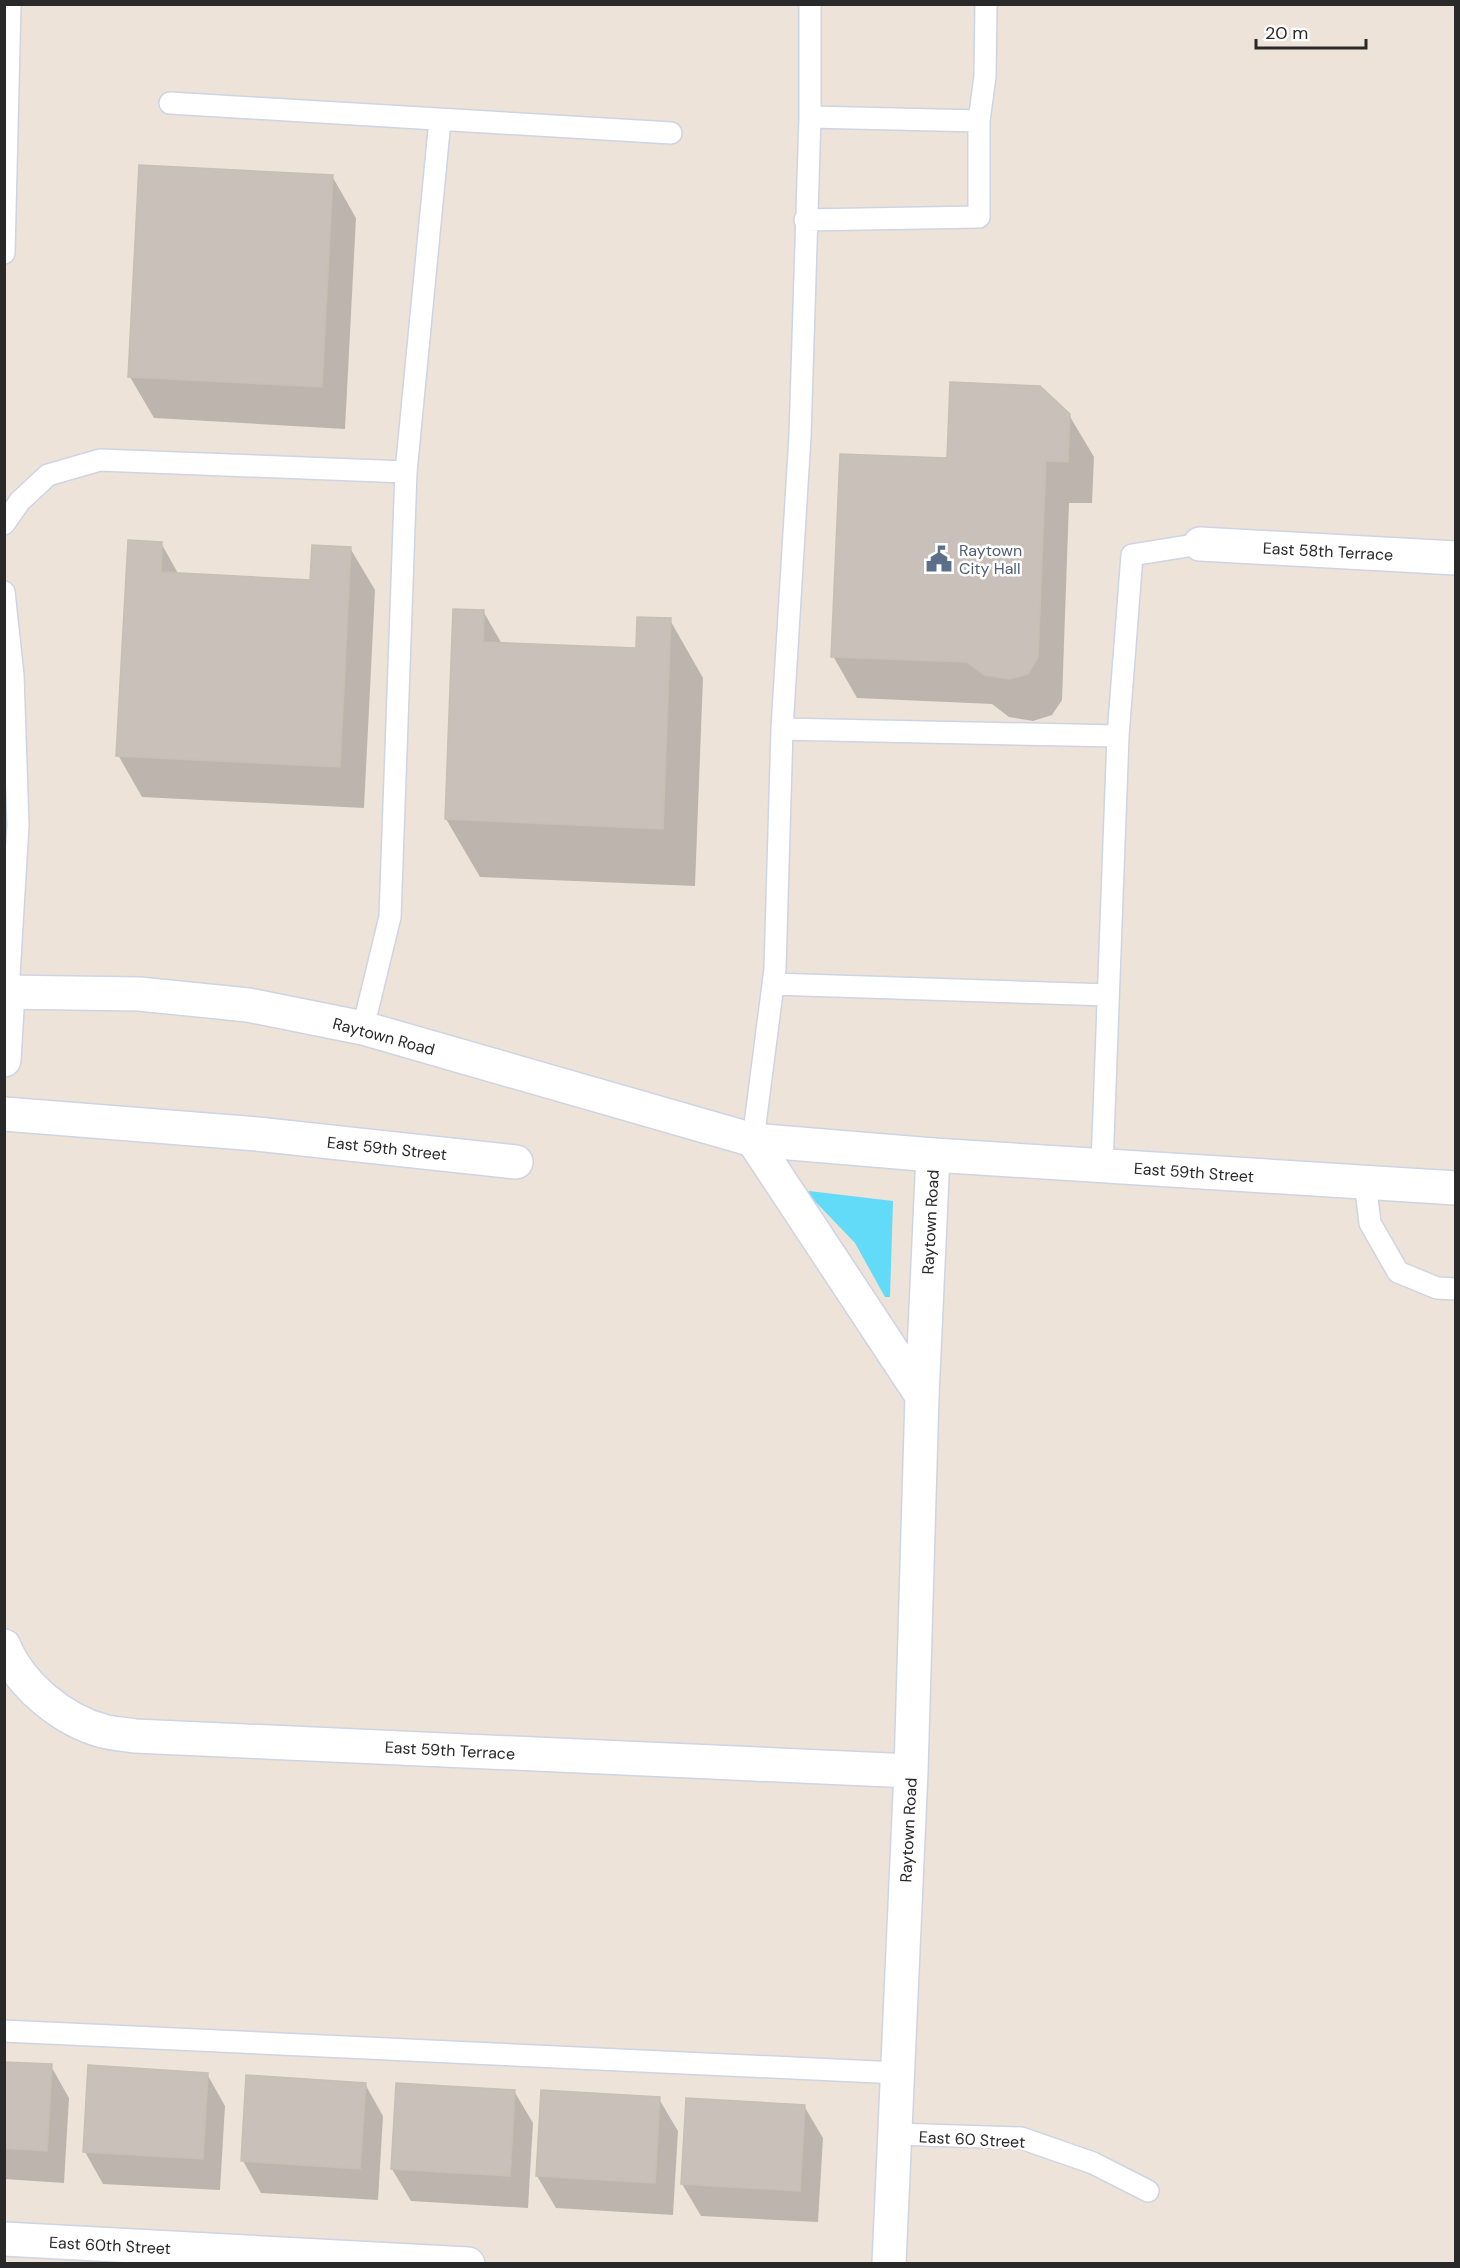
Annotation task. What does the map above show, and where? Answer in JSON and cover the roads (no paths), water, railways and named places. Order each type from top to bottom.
[{"type":"street","name":"East 58th Terrace","points":[[1200,544],[1455,558]]},
{"type":"street","name":"Raytown Road","points":[[6,992],[139,993],[248,1005],[363,1028],[753,1140],[933,1155],[922,1396],[911,1772],[889,2264]]},
{"type":"street","points":[[4,1060],[6,992]]},
{"type":"street","name":"East 59th Street","points":[[4,1114],[258,1124],[516,1162]]},
{"type":"street","points":[[753,1140],[922,1396]]},
{"type":"street","name":"East 59th Street","points":[[933,1155],[1455,1188]]},
{"type":"street","name":"East 59th Terrace","points":[[8,1656],[57,1710],[102,1731],[135,1736],[911,1772]]},
{"type":"street","name":"East 60th Street","points":[[4,2239],[468,2264]]},
{"type":"lane","points":[[4,253],[10,4]]},
{"type":"lane","points":[[753,1140],[773,984],[782,729],[800,436],[810,117],[810,4]]},
{"type":"lane","points":[[805,220],[979,217],[979,121],[985,76],[986,4]]},
{"type":"lane","points":[[170,103],[671,133]]},
{"type":"lane","points":[[810,117],[979,121]]},
{"type":"lane","points":[[363,1028],[390,917],[406,472],[440,120]]},
{"type":"lane","points":[[4,524],[20,501],[48,475],[100,460],[406,472]]},
{"type":"lane","points":[[1102,1166],[1118,736],[1132,555],[1200,544]]},
{"type":"lane","points":[[4,592],[13,675],[18,825],[6,992]]},
{"type":"lane","points":[[782,729],[1118,736]]},
{"type":"lane","points":[[773,984],[1108,995]]},
{"type":"lane","points":[[1365,1182],[1370,1223],[1398,1272],[1437,1288],[1455,1289]]},
{"type":"lane","points":[[4,2031],[898,2073]]},
{"type":"lane","name":"East 60 Street","points":[[895,2134],[1021,2138],[1093,2163],[1148,2191]]},
{"type":"water","points":[[809,1191],[893,1201],[890,1297],[885,1297],[855,1243],[807,1193]]},
{"type":"place","name":"Raytown City Hall","points":[[939,559]]}]
